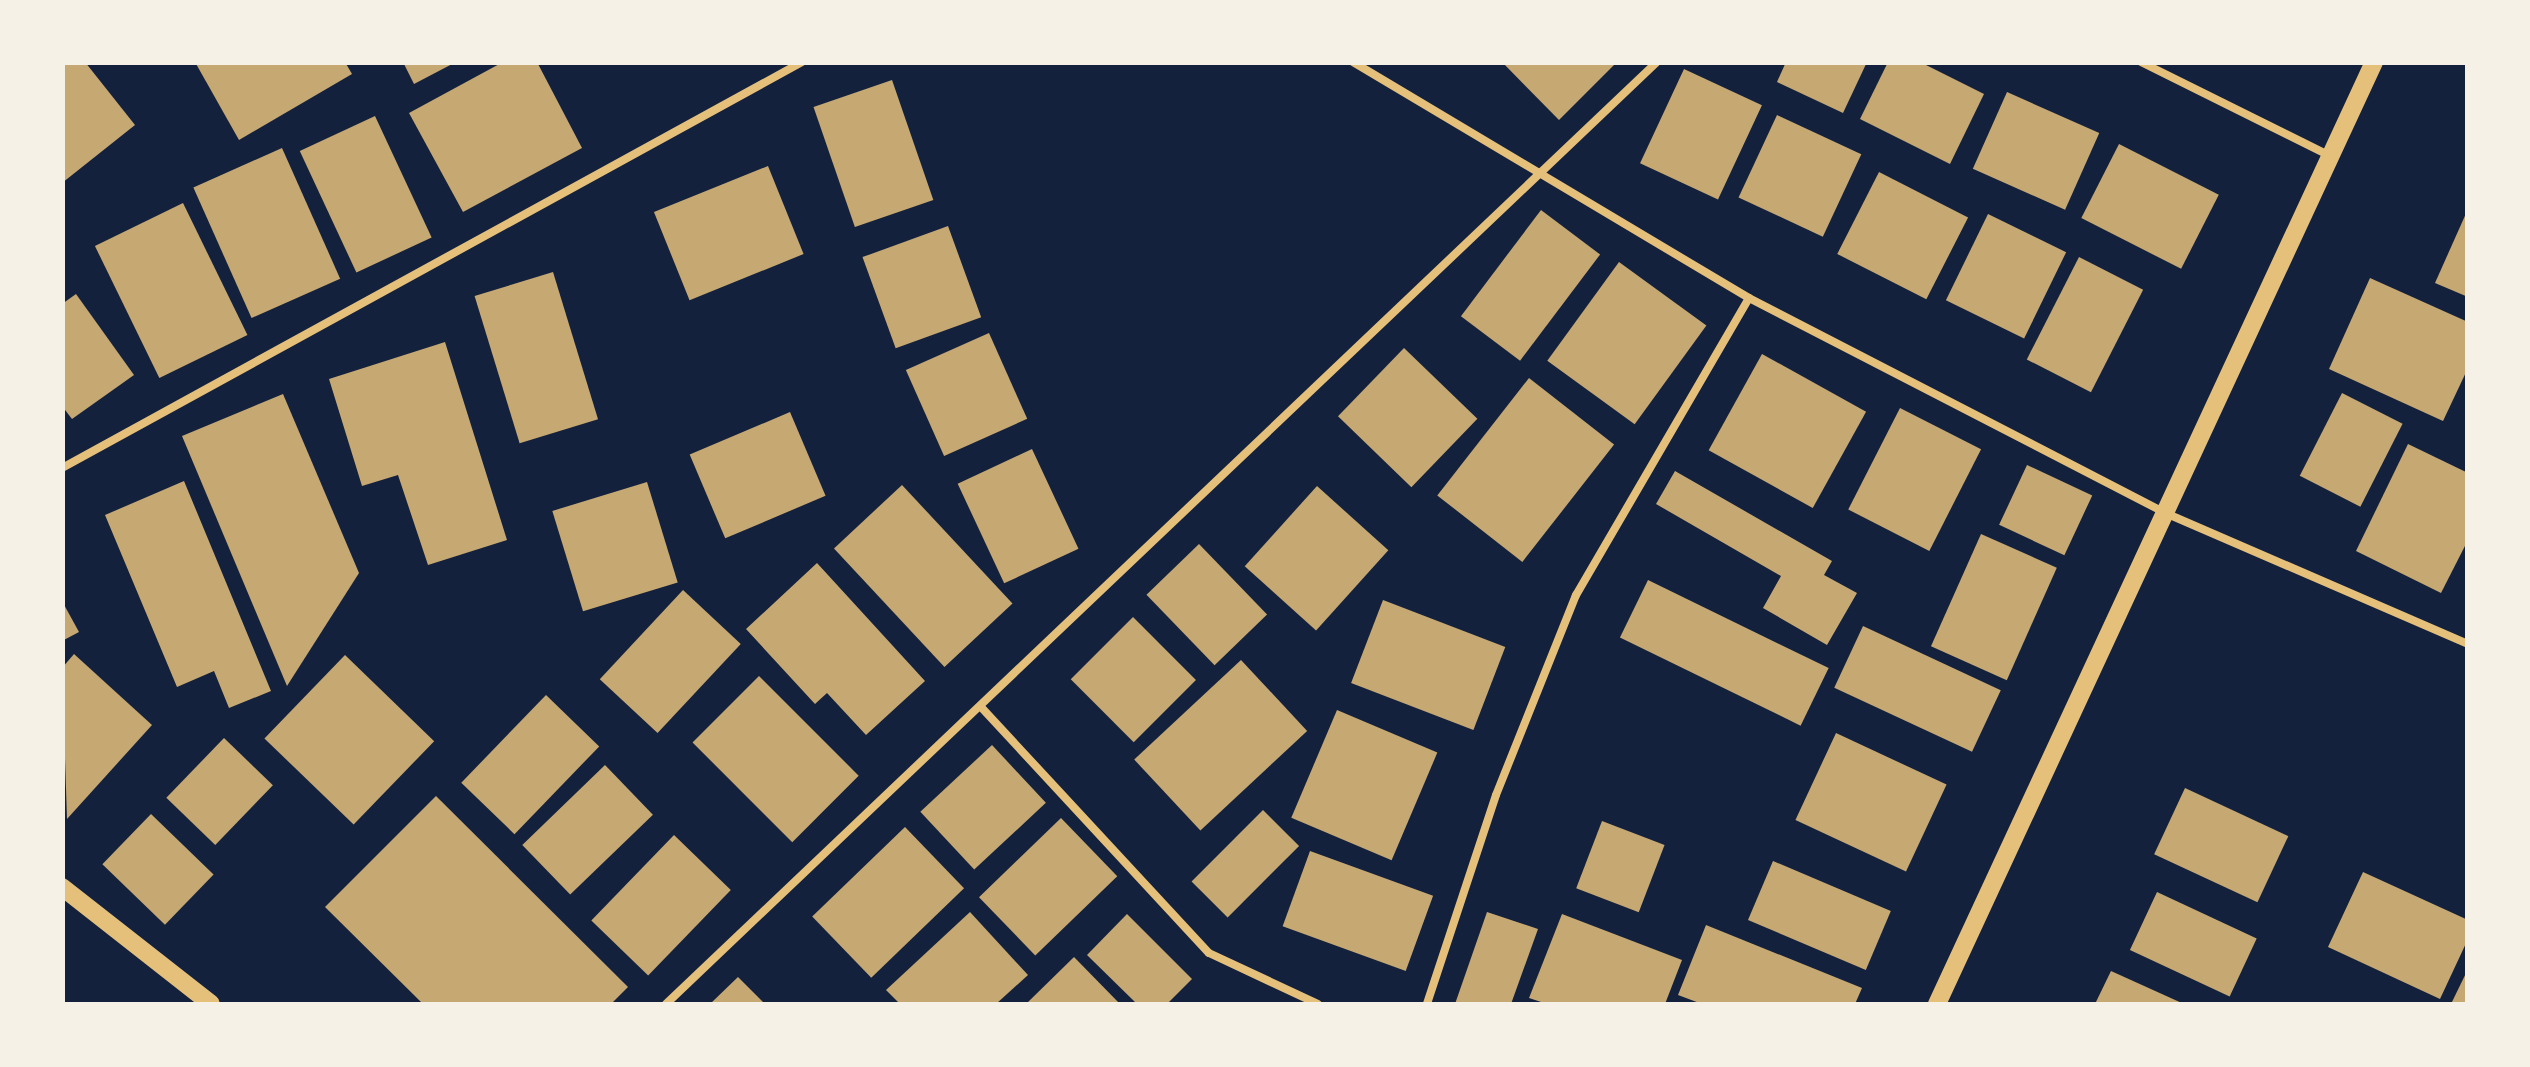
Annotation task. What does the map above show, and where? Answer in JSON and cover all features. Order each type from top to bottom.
[{"type":"street","points":[[1936,1004],[2374,62]]},
{"type":"street","points":[[62,887],[211,1004]]},
{"type":"lane","points":[[62,468],[802,62]]},
{"type":"lane","points":[[1353,62],[1538,178],[1749,298],[2163,512],[2468,644]]},
{"type":"lane","points":[[666,1004],[1657,62]]},
{"type":"lane","points":[[2141,62],[2331,157]]},
{"type":"lane","points":[[1427,1004],[1496,794],[1576,595],[1749,298]]},
{"type":"lane","points":[[981,707],[1209,953],[1318,1004]]},
{"type":"building","points":[[62,62],[85,62],[135,125],[62,183]]},
{"type":"building","points":[[195,62],[345,62],[352,74],[239,140]]},
{"type":"building","points":[[403,62],[456,62],[414,84]]},
{"type":"building","points":[[503,62],[537,62],[582,148],[463,212],[409,113]]},
{"type":"building","points":[[1502,62],[1617,62],[1559,120]]},
{"type":"building","points":[[1786,62],[1867,62],[1843,113],[1777,82]]},
{"type":"building","points":[[1888,62],[1920,62],[1984,94],[1950,164],[1860,119]]},
{"type":"building","points":[[1684,69],[1762,105],[1718,200],[1640,163]]},
{"type":"building","points":[[892,80],[933,200],[855,227],[814,107]]},
{"type":"building","points":[[2007,92],[2099,133],[2065,210],[1973,169]]},
{"type":"building","points":[[1777,115],[1861,154],[1823,237],[1739,197]]},
{"type":"building","points":[[375,116],[432,237],[356,273],[300,151]]},
{"type":"building","points":[[2119,144],[2219,195],[2181,269],[2081,218]]},
{"type":"building","points":[[282,148],[340,279],[252,318],[193,187]]},
{"type":"building","points":[[768,166],[804,254],[690,300],[654,212]]},
{"type":"building","points":[[1879,172],[1968,217],[1926,299],[1837,254]]},
{"type":"building","points":[[183,203],[247,335],[159,378],[95,246]]},
{"type":"building","points":[[2468,209],[2468,297],[2435,283]]},
{"type":"building","points":[[1541,210],[1600,255],[1520,361],[1461,316]]},
{"type":"building","points":[[1988,214],[2066,252],[2024,338],[1946,300]]},
{"type":"building","points":[[948,226],[981,317],[896,348],[862,257]]},
{"type":"building","points":[[2079,257],[2143,290],[2091,392],[2027,359]]},
{"type":"building","points":[[1619,262],[1706,325],[1635,424],[1547,361]]},
{"type":"building","points":[[553,272],[598,419],[520,443],[475,296]]},
{"type":"building","points":[[2370,278],[2468,322],[2468,368],[2443,421],[2329,369]]},
{"type":"building","points":[[76,294],[134,375],[72,419],[62,406],[62,304]]},
{"type":"building","points":[[989,333],[1027,419],[944,456],[906,370]]},
{"type":"building","points":[[445,342],[507,540],[428,565],[398,475],[362,486],[329,379]]},
{"type":"building","points":[[1404,348],[1477,419],[1411,487],[1338,416]]},
{"type":"building","points":[[1762,354],[1866,412],[1813,508],[1709,450]]},
{"type":"building","points":[[1529,378],[1614,444],[1522,562],[1437,495]]},
{"type":"building","points":[[2342,393],[2403,424],[2360,507],[2300,476]]},
{"type":"building","points":[[283,394],[359,573],[287,686],[182,436]]},
{"type":"building","points":[[1900,408],[1981,449],[1929,551],[1848,510]]},
{"type":"building","points":[[790,412],[826,496],[725,538],[690,455]]},
{"type":"building","points":[[2408,444],[2468,473],[2468,540],[2441,593],[2356,551]]},
{"type":"building","points":[[1032,449],[1078,549],[1004,583],[958,484]]},
{"type":"building","points":[[2027,465],[2092,495],[2064,555],[1999,525]]},
{"type":"building","points":[[1675,471],[1832,561],[1824,575],[1857,593],[1827,645],[1763,608],[1781,576],[1656,504]]},
{"type":"building","points":[[184,481],[271,691],[229,708],[214,671],[177,687],[105,515]]},
{"type":"building","points":[[647,482],[678,582],[583,611],[552,511]]},
{"type":"building","points":[[902,485],[1012,603],[944,667],[834,548]]},
{"type":"building","points":[[1317,486],[1388,550],[1316,630],[1245,566]]},
{"type":"building","points":[[1981,534],[2057,568],[2007,680],[1931,646]]},
{"type":"building","points":[[1199,544],[1267,614],[1215,665],[1146,595]]},
{"type":"building","points":[[817,563],[925,681],[866,735],[827,693],[815,704],[746,629]]},
{"type":"building","points":[[1648,580],[1829,668],[1801,726],[1620,638]]},
{"type":"building","points":[[683,590],[741,644],[658,733],[600,679]]},
{"type":"building","points":[[1383,600],[1505,647],[1473,730],[1351,683]]},
{"type":"building","points":[[62,601],[79,632],[62,641]]},
{"type":"building","points":[[1133,617],[1196,680],[1134,742],[1071,679]]},
{"type":"building","points":[[1863,626],[2001,690],[1972,752],[1834,688]]},
{"type":"building","points":[[74,654],[152,725],[67,819],[62,668]]},
{"type":"building","points":[[345,655],[434,741],[354,825],[264,738]]},
{"type":"building","points":[[1241,660],[1307,731],[1200,831],[1134,760]]},
{"type":"building","points":[[759,676],[859,776],[792,842],[693,742]]},
{"type":"building","points":[[546,695],[599,746],[514,834],[461,783]]},
{"type":"building","points":[[1337,710],[1437,753],[1392,860],[1291,818]]},
{"type":"building","points":[[1836,733],[1947,785],[1906,872],[1795,820]]},
{"type":"building","points":[[224,738],[273,785],[215,845],[166,798]]},
{"type":"building","points":[[992,745],[1046,803],[974,870],[920,812]]},
{"type":"building","points":[[605,765],[653,815],[570,895],[522,845]]},
{"type":"building","points":[[2185,788],[2288,836],[2257,902],[2154,854]]},
{"type":"building","points":[[436,796],[628,987],[611,1004],[423,1004],[325,907]]},
{"type":"building","points":[[1263,810],[1299,846],[1228,917],[1192,881]]},
{"type":"building","points":[[151,814],[214,874],[165,925],[102,864]]},
{"type":"building","points":[[1061,818],[1117,876],[1035,955],[979,897]]},
{"type":"building","points":[[1602,821],[1665,845],[1639,912],[1576,888]]},
{"type":"building","points":[[905,827],[964,888],[871,978],[812,917]]},
{"type":"building","points":[[674,835],[731,890],[648,975],[591,921]]},
{"type":"building","points":[[1310,851],[1433,896],[1406,971],[1283,926]]},
{"type":"building","points":[[1773,861],[1891,911],[1866,970],[1748,920]]},
{"type":"building","points":[[2363,872],[2468,920],[2468,939],[2440,999],[2328,947]]},
{"type":"building","points":[[2157,892],[2257,938],[2230,996],[2130,950]]},
{"type":"building","points":[[970,912],[1028,975],[996,1004],[900,1004],[886,990]]},
{"type":"building","points":[[1487,912],[1538,929],[1511,1004],[1455,1004]]},
{"type":"building","points":[[1127,914],[1192,979],[1167,1004],[1137,1004],[1087,955]]},
{"type":"building","points":[[1562,914],[1682,960],[1665,1004],[1547,1004],[1529,998]]},
{"type":"building","points":[[1706,925],[1862,988],[1855,1004],[1702,1004],[1678,995]]},
{"type":"building","points":[[1074,957],[1120,1004],[1026,1004]]},
{"type":"building","points":[[2468,969],[2468,1004],[2451,1004]]},
{"type":"building","points":[[2111,971],[2184,1004],[2095,1004]]},
{"type":"building","points":[[738,977],[765,1004],[710,1004]]}]
